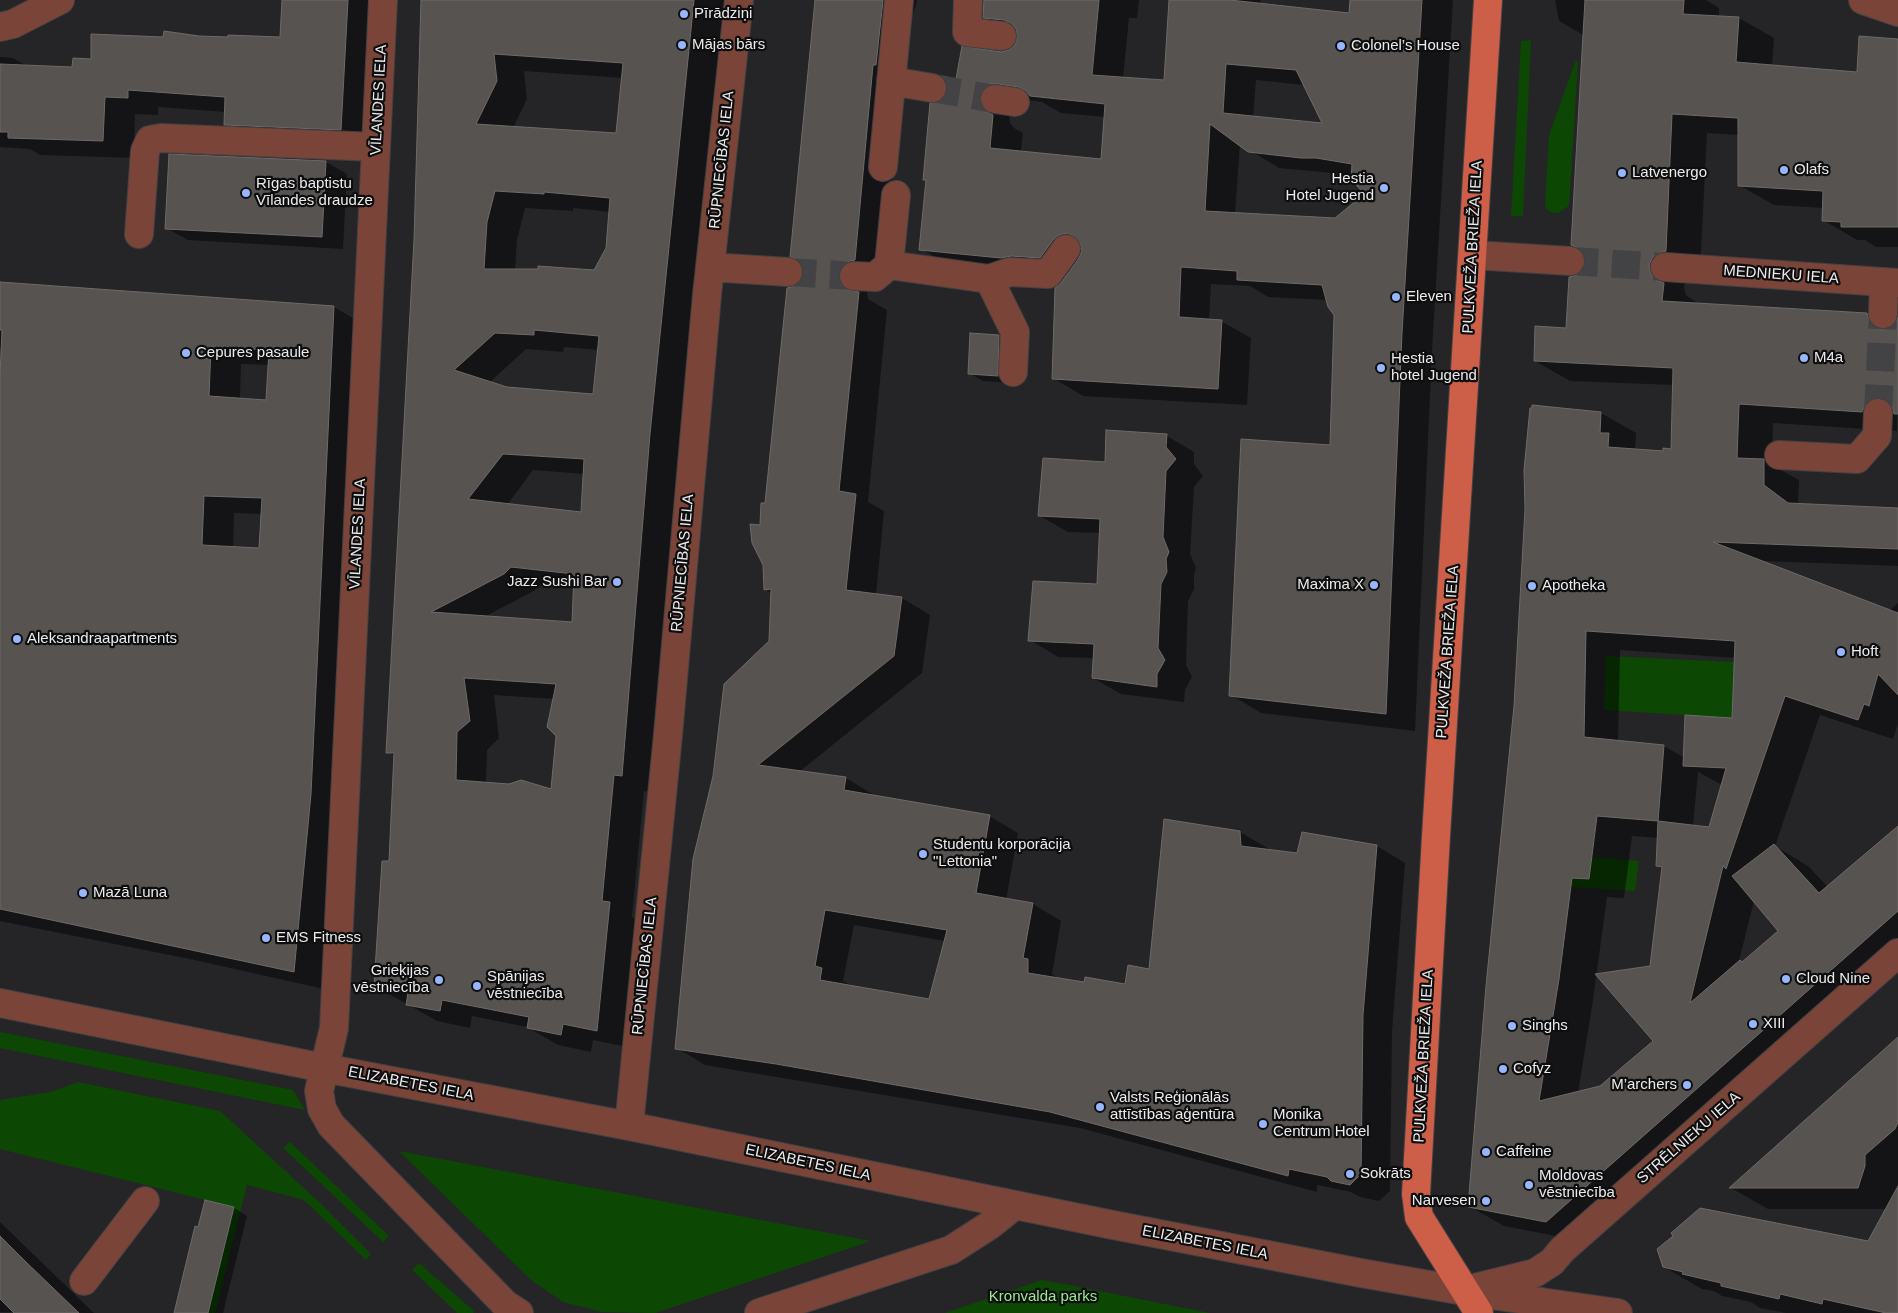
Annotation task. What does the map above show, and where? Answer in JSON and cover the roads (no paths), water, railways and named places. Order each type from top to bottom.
[{"type":"main road","name":"PULKVEŽA BRIEŽA IELA","points":[[1479,1313],[1419,1217],[1416,1194],[1488,0]]},
{"type":"street","points":[[0,27],[13,24],[60,0]]},
{"type":"street","name":"VĪLANDES IELA","points":[[383,0],[334,1028],[319,1091],[322,1109],[331,1125],[505,1304],[519,1313]]},
{"type":"street","name":"RŪPNIECĪBAS IELA","points":[[629,1126],[668,735],[710,268],[739,0]]},
{"type":"street","points":[[883,167],[899,0]]},
{"type":"street","points":[[968,0],[968,32],[1002,36]]},
{"type":"street","points":[[1863,0],[1898,12]]},
{"type":"street","points":[[891,81],[932,88]]},
{"type":"street","points":[[139,234],[145,151],[150,140],[160,138],[376,147]]},
{"type":"street","points":[[854,276],[875,277],[889,265],[896,195]]},
{"type":"street","points":[[889,265],[989,279],[1010,272],[1048,274],[1066,249]]},
{"type":"street","points":[[1473,254],[1570,261]]},
{"type":"street","points":[[710,268],[788,272]]},
{"type":"street","name":"MEDNIEKU IELA","points":[[1665,268],[1891,282]]},
{"type":"street","points":[[989,279],[1014,332],[1013,372]]},
{"type":"street","points":[[1883,314],[1891,282]]},
{"type":"street","points":[[1779,455],[1857,459],[1877,436],[1878,413]]},
{"type":"street","name":"STRĒLNIEKU IELA","points":[[1464,1291],[1535,1273],[1552,1262],[1562,1250],[1898,953]]},
{"type":"street","name":"ELIZABETES IELA","points":[[0,1002],[1360,1273],[1464,1291],[1618,1313]]},
{"type":"street","points":[[84,1281],[145,1201]]},
{"type":"street","points":[[759,1313],[951,1250],[990,1225],[1016,1205]]},
{"type":"tunnel","points":[[932,88],[995,99]]},
{"type":"tunnel","points":[[1570,261],[1665,267]]},
{"type":"tunnel","points":[[788,272],[854,276]]},
{"type":"tunnel","points":[[1878,413],[1883,314]]},
{"type":"place","name":"Pīrādziņi","points":[[684,14]]},
{"type":"place","name":"Mājas bārs","points":[[682,45]]},
{"type":"place","name":"Colonel’s House","points":[[1341,46]]},
{"type":"place","name":"Olafs","points":[[1784,170]]},
{"type":"place","name":"Latvenergo","points":[[1622,173]]},
{"type":"place","name":"Hestia Hotel Jugend","points":[[1384,188]]},
{"type":"place","name":"Rīgas baptistu Vīlandes draudze","points":[[246,193]]},
{"type":"place","name":"Eleven","points":[[1396,297]]},
{"type":"place","name":"Cepures pasaule","points":[[186,353]]},
{"type":"place","name":"M4a","points":[[1804,358]]},
{"type":"place","name":"Hestia hotel Jugend","points":[[1381,368]]},
{"type":"place","name":"Jazz Sushi Bar","points":[[617,582]]},
{"type":"place","name":"Maxima X","points":[[1374,585]]},
{"type":"place","name":"Apotheka","points":[[1532,586]]},
{"type":"place","name":"Aleksandraapartments","points":[[17,639]]},
{"type":"place","name":"Hoft","points":[[1841,652]]},
{"type":"place","name":"Studentu korporācija \"Lettonia\"","points":[[923,854]]},
{"type":"place","name":"Mazā Luna","points":[[83,893]]},
{"type":"place","name":"EMS Fitness","points":[[266,938]]},
{"type":"place","name":"Cloud Nine","points":[[1786,979]]},
{"type":"place","name":"Grieķijas vēstniecība","points":[[439,980]]},
{"type":"place","name":"Spānijas vēstniecība","points":[[477,986]]},
{"type":"place","name":"XIII","points":[[1753,1024]]},
{"type":"place","name":"Singhs","points":[[1512,1026]]},
{"type":"place","name":"Cofyz","points":[[1503,1069]]},
{"type":"place","name":"M’archers","points":[[1687,1085]]},
{"type":"place","name":"Valsts Reģionālās attīstības aģentūra","points":[[1100,1107]]},
{"type":"place","name":"Monika Centrum Hotel","points":[[1263,1124]]},
{"type":"place","name":"Caffeine","points":[[1486,1152]]},
{"type":"place","name":"Sokrāts","points":[[1350,1174]]},
{"type":"place","name":"Moldovas vēstniecība","points":[[1529,1185]]},
{"type":"place","name":"Narvesen","points":[[1486,1201]]},
{"type":"park label","name":"Kronvalda parks","points":[[1043,1297]]}]
